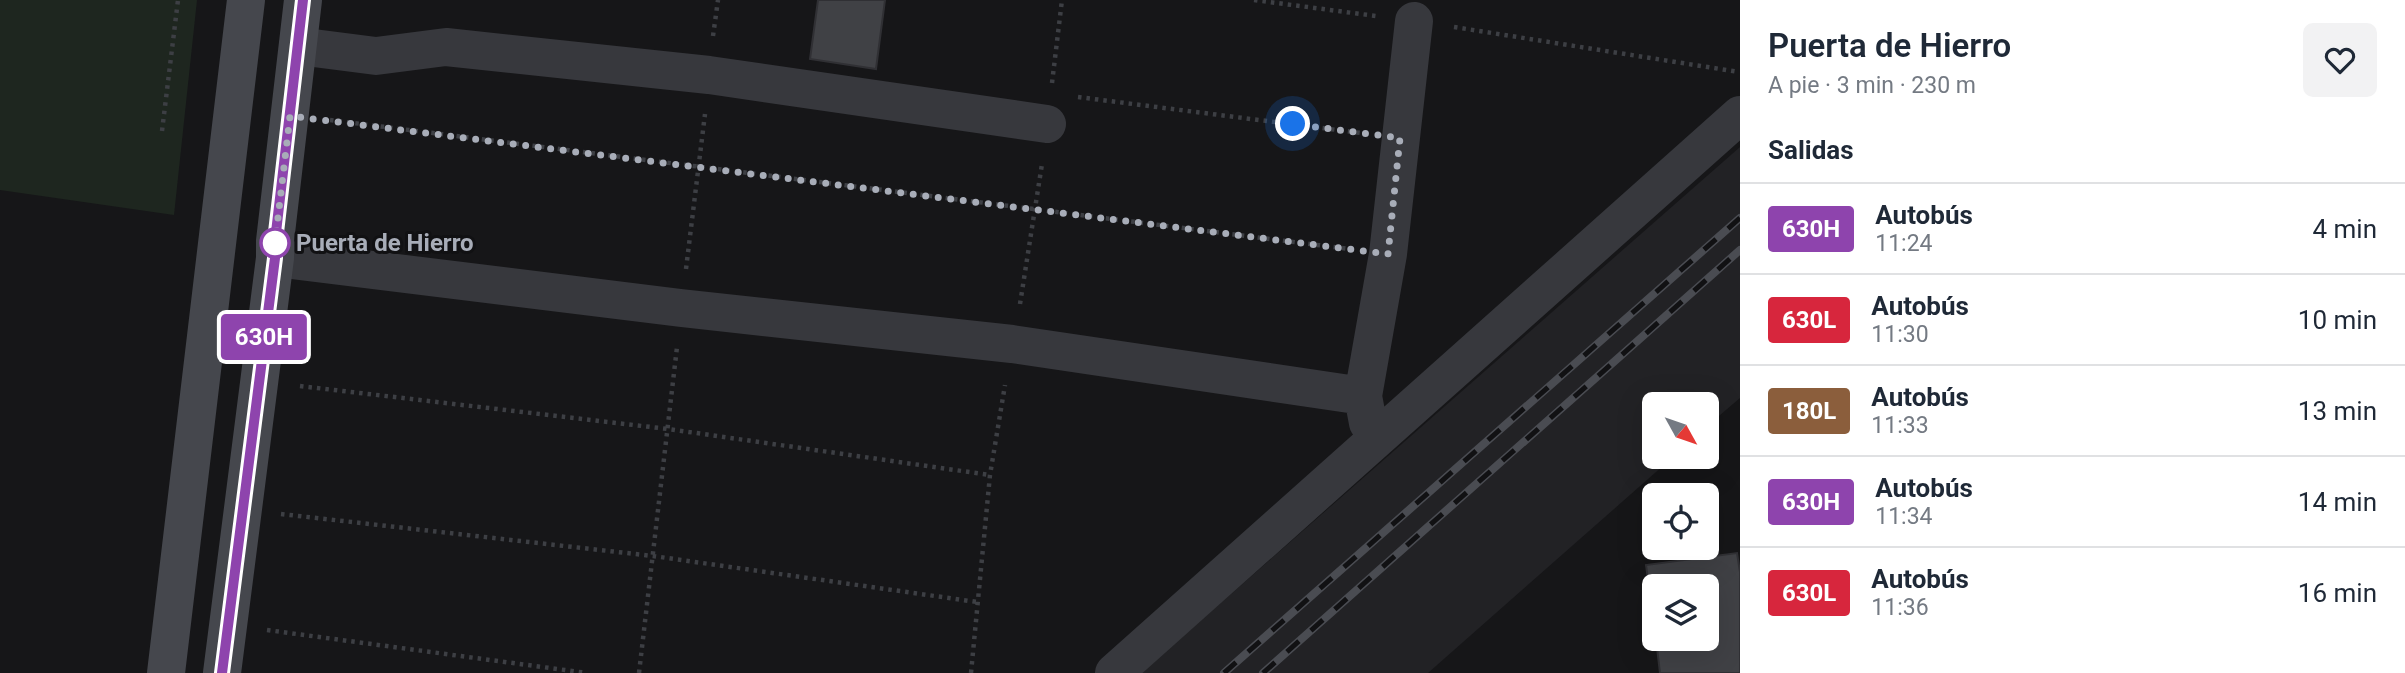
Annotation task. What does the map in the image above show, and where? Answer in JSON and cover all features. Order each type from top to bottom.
[{"type":"main road","points":[[166,673],[246,0]]},
{"type":"main road","points":[[222,673],[275,258],[303,0]]},
{"type":"street","points":[[1375,441],[1366,418],[1363,396],[1388,254],[1414,21]]},
{"type":"street","points":[[298,46],[376,56],[446,47],[709,75],[1047,124]]},
{"type":"street","points":[[1114,673],[1740,115]]},
{"type":"street","points":[[275,258],[681,308],[1012,344],[1363,396]]},
{"type":"path","points":[[162,131],[178,0]]},
{"type":"path","points":[[1254,0],[1414,21],[1740,72]]},
{"type":"path","points":[[1078,97],[1400,138]]},
{"type":"path","points":[[290,116],[713,167],[1388,254]]},
{"type":"path","points":[[258,382],[668,429],[990,475]]},
{"type":"path","points":[[242,510],[653,556],[977,602]]},
{"type":"path","points":[[228,625],[587,673]]},
{"type":"shaded area","points":[[0,0],[197,0],[174,215],[0,190]]},
{"type":"shaded area","points":[[1740,147],[1740,398],[1719,416],[1719,392],[1642,392],[1642,469],[1659,469],[1428,673],[1141,673]]},
{"type":"building","points":[[818,0],[885,0],[876,69],[810,59]]},
{"type":"building","points":[[1737,553],[1740,572],[1740,673],[1660,673],[1657,651],[1719,651],[1719,574],[1647,574],[1646,565],[1684,560],[1719,560],[1719,555]]},
{"type":"railway","points":[[1224,673],[1740,218]]},
{"type":"railway","points":[[1263,673],[1740,250]]},
{"type":"bus line","name":"630H","points":[[222,673],[275,258],[303,0]]},
{"type":"place","name":"Puerta de Hierro","points":[[275,243]]},
{"type":"route","points":[[275,243],[290,116],[700,165],[1388,254],[1400,138],[1293,124]]}]
